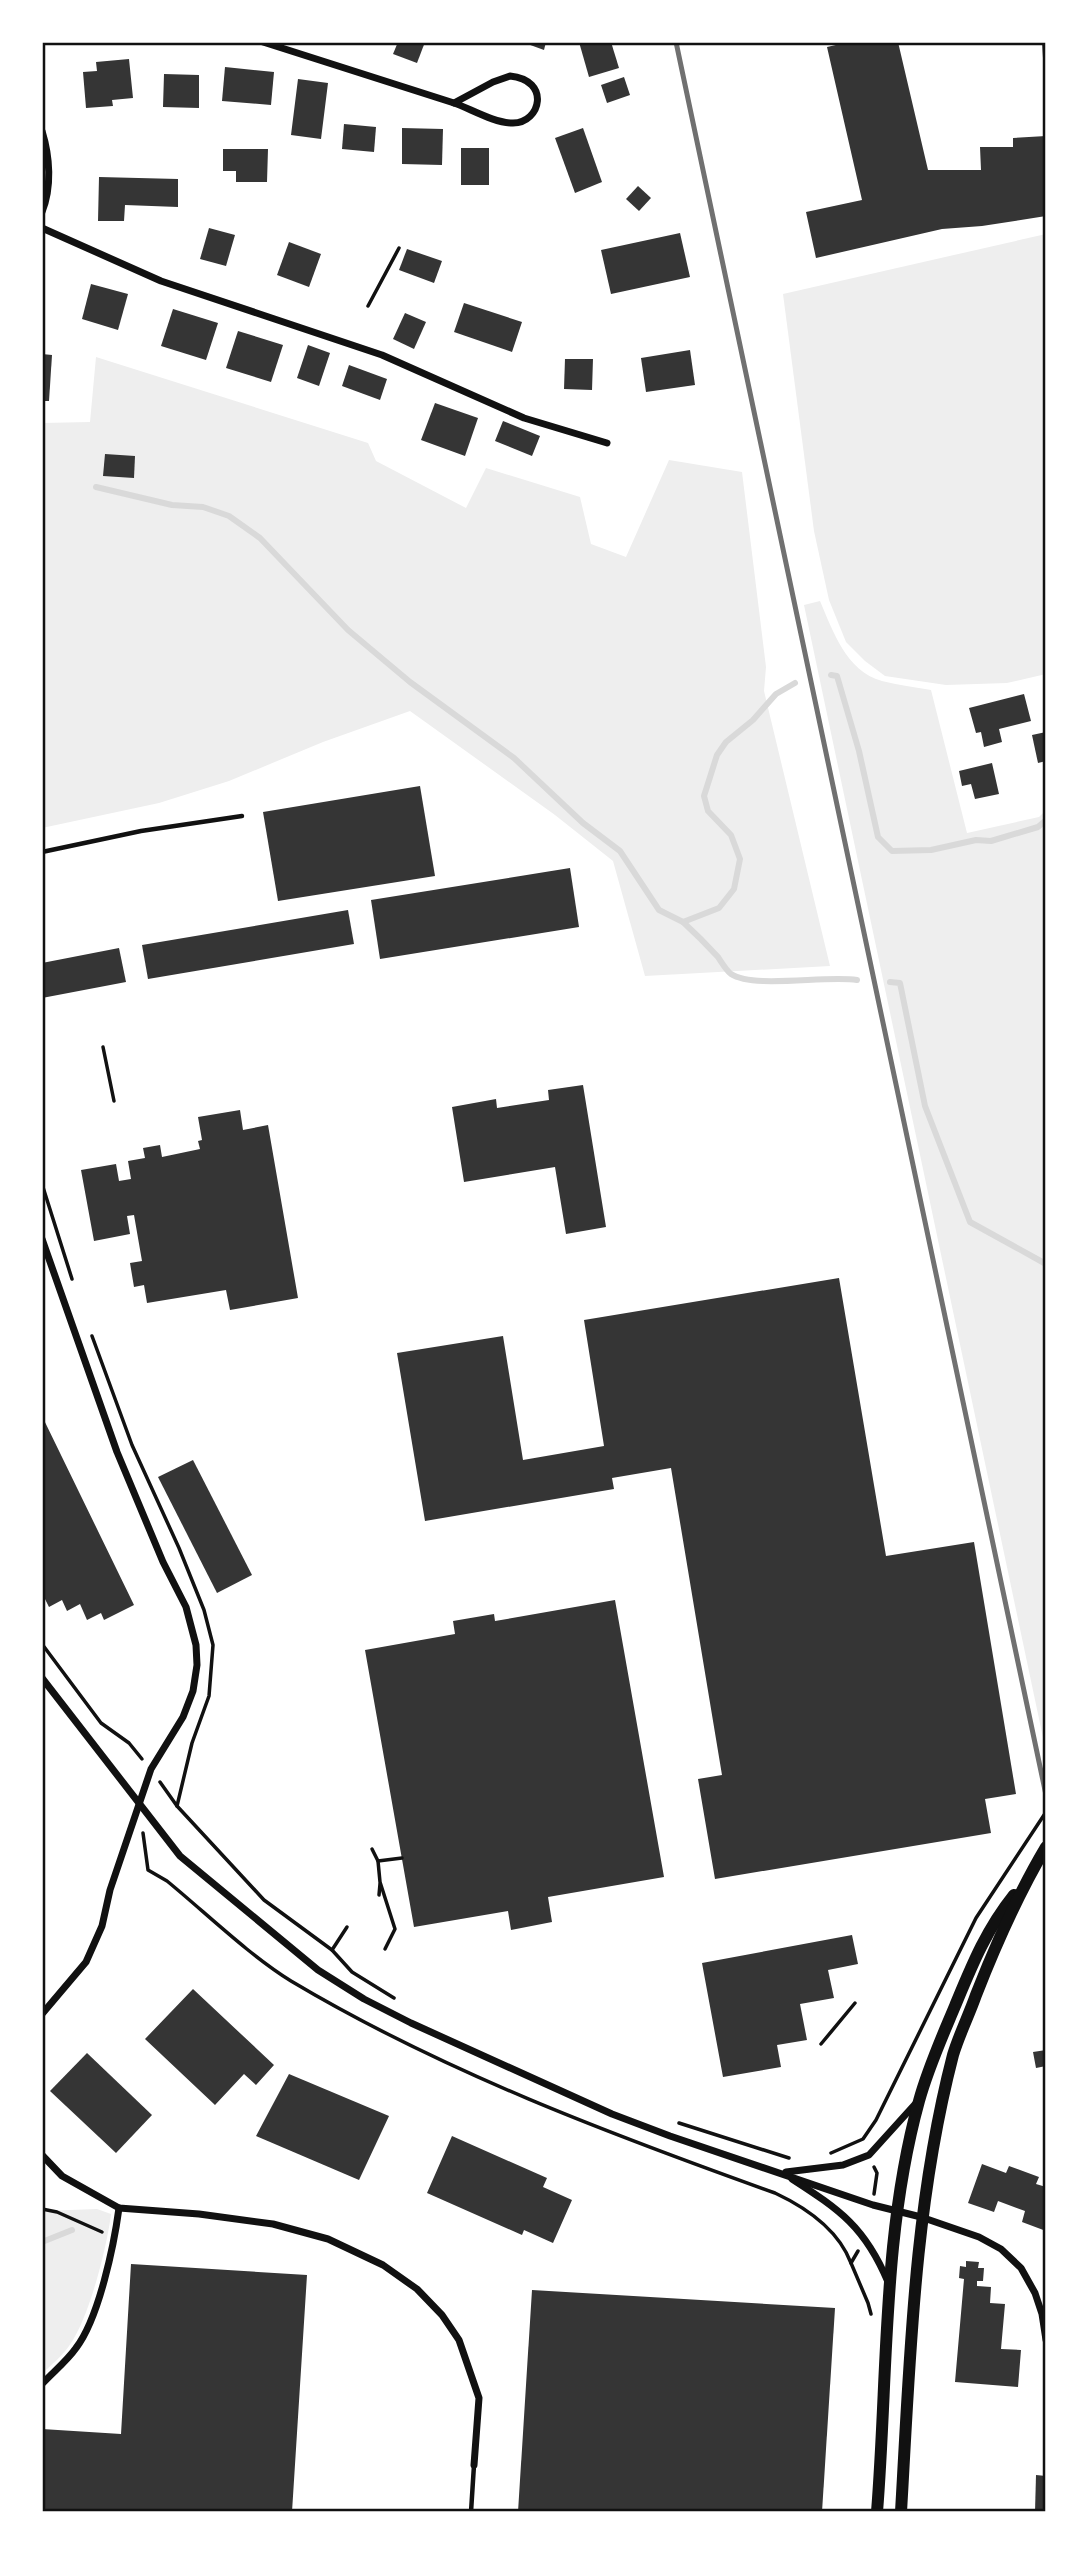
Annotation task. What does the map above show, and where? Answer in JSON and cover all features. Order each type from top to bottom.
[{"type":"main road","points":[[901,2512],[921,2217],[954,2052],[993,1953],[1026,1881],[1046,1847]]},
{"type":"main road","points":[[877,2512],[896,2212],[919,2100],[982,1940],[997,1916],[1026,1881]]},
{"type":"street","points":[[263,42],[513,123],[531,114],[539,99],[536,87],[525,77],[510,76],[454,103]]},
{"type":"street","points":[[42,131],[47,146],[48,170],[47,199],[42,212]]},
{"type":"street","points":[[42,228],[161,281],[382,355],[524,418],[607,443]]},
{"type":"street","points":[[42,1239],[117,1452],[163,1562],[186,1607],[196,1646],[197,1665],[183,1717],[151,1769],[110,1890],[102,1926],[86,1962],[42,2014]]},
{"type":"street","points":[[42,1678],[139,1807],[180,1856],[318,1970],[363,1999],[411,2024],[612,2114],[873,2205],[979,2236],[1013,2259],[1035,2293],[1046,2340]]},
{"type":"street","points":[[782,2172],[843,2165],[869,2155],[897,2121],[919,2100]]},
{"type":"street","points":[[42,2155],[62,2176],[118,2208],[199,2214],[273,2224],[328,2239],[383,2265],[417,2289],[443,2315],[459,2340],[479,2398],[474,2465]]},
{"type":"street","points":[[782,2172],[836,2208],[866,2238],[890,2285]]},
{"type":"street","points":[[42,2384],[77,2348],[93,2313],[115,2238],[118,2208]]},
{"type":"lane","points":[[42,852],[141,831],[242,816]]},
{"type":"lane","points":[[471,2512],[474,2465]]},
{"type":"path","points":[[368,306],[399,248]]},
{"type":"path","points":[[103,1047],[114,1101]]},
{"type":"path","points":[[42,1644],[101,1723],[129,1743],[177,1806],[264,1900],[332,1950],[352,1972],[404,2004]]},
{"type":"path","points":[[372,1849],[378,1861],[379,1895]]},
{"type":"path","points":[[378,1861],[402,1858]]},
{"type":"path","points":[[380,1882],[395,1929],[385,1949]]},
{"type":"path","points":[[332,1950],[347,1927]]},
{"type":"path","points":[[821,2044],[855,2003]]},
{"type":"path","points":[[678,2123],[792,2159]]},
{"type":"path","points":[[829,2153],[863,2139],[877,2173],[873,2205]]},
{"type":"path","points":[[42,2208],[115,2238]]},
{"type":"path","points":[[866,2238],[851,2263],[869,2303],[872,2323]]},
{"type":"shaded area","points":[[1046,234],[1046,674],[1007,683],[946,685],[885,676],[846,642],[829,600],[814,531],[783,294]]},
{"type":"shaded area","points":[[96,357],[368,443],[376,461],[466,508],[486,468],[580,497],[591,544],[626,557],[669,460],[742,472],[766,667],[764,691],[830,966],[645,976],[613,861],[555,815],[410,711],[323,742],[229,781],[159,803],[42,828],[42,423],[90,422]]},
{"type":"shaded area","points":[[820,601],[842,649],[859,668],[882,681],[931,690],[967,833],[1039,817],[1046,810],[1046,1752],[804,605]]},
{"type":"shaded area","points":[[97,2209],[111,2214],[106,2245],[90,2301],[69,2346],[42,2374],[42,2211]]},
{"type":"building","points":[[398,42],[425,42],[417,63],[393,54]]},
{"type":"building","points":[[522,42],[546,42],[544,50]]},
{"type":"building","points":[[579,42],[611,42],[619,68],[589,77]]},
{"type":"building","points":[[849,42],[898,42],[928,170],[981,170],[980,147],[1013,147],[1013,138],[1046,136],[1046,216],[942,229],[816,258],[806,212],[862,200],[827,47]]},
{"type":"building","points":[[1042,42],[1046,42],[1046,73],[1044,73]]},
{"type":"building","points":[[129,59],[133,98],[112,100],[113,106],[86,108],[83,72],[97,71],[96,62]]},
{"type":"building","points":[[225,67],[274,72],[271,105],[222,101]]},
{"type":"building","points":[[164,74],[199,75],[199,108],[163,107]]},
{"type":"building","points":[[624,77],[630,95],[607,103],[601,85]]},
{"type":"building","points":[[298,79],[328,83],[321,139],[291,135]]},
{"type":"building","points":[[344,124],[376,127],[374,152],[342,149]]},
{"type":"building","points":[[402,128],[443,129],[442,165],[402,164]]},
{"type":"building","points":[[583,128],[602,182],[575,193],[555,138]]},
{"type":"building","points":[[461,148],[489,148],[489,185],[461,185]]},
{"type":"building","points":[[223,149],[268,149],[267,182],[236,182],[236,171],[223,171]]},
{"type":"building","points":[[99,177],[178,179],[178,207],[125,205],[124,221],[98,221]]},
{"type":"building","points":[[638,186],[651,198],[639,211],[626,199]]},
{"type":"building","points":[[209,228],[235,235],[226,266],[200,259]]},
{"type":"building","points":[[680,233],[690,277],[611,294],[601,250]]},
{"type":"building","points":[[289,242],[321,254],[309,287],[277,275]]},
{"type":"building","points":[[407,249],[442,261],[434,283],[399,270]]},
{"type":"building","points":[[91,284],[128,294],[118,330],[82,319]]},
{"type":"building","points":[[464,303],[522,322],[512,352],[454,332]]},
{"type":"building","points":[[173,309],[218,323],[206,360],[161,346]]},
{"type":"building","points":[[405,313],[426,322],[414,349],[393,339]]},
{"type":"building","points":[[238,331],[283,345],[271,382],[226,368]]},
{"type":"building","points":[[308,345],[330,353],[319,386],[297,378]]},
{"type":"building","points":[[690,350],[695,385],[646,392],[641,358]]},
{"type":"building","points":[[42,354],[52,355],[49,401],[42,401]]},
{"type":"building","points":[[565,359],[593,359],[592,390],[564,389]]},
{"type":"building","points":[[349,365],[387,379],[380,400],[342,386]]},
{"type":"building","points":[[435,403],[478,418],[465,456],[421,440]]},
{"type":"building","points":[[503,421],[540,436],[532,456],[495,441]]},
{"type":"building","points":[[105,454],[135,456],[134,478],[103,476]]},
{"type":"building","points":[[1024,694],[1031,721],[999,729],[1002,742],[984,747],[981,732],[976,733],[969,708]]},
{"type":"building","points":[[1046,732],[1046,761],[1038,763],[1032,735]]},
{"type":"building","points":[[992,763],[999,794],[975,799],[971,784],[962,786],[959,771]]},
{"type":"building","points":[[420,786],[435,876],[278,901],[263,812]]},
{"type":"building","points":[[570,868],[579,927],[380,959],[371,900]]},
{"type":"building","points":[[348,910],[354,944],[148,979],[142,945]]},
{"type":"building","points":[[119,948],[126,982],[42,998],[42,963]]},
{"type":"building","points":[[583,1085],[606,1227],[566,1234],[555,1167],[464,1182],[452,1107],[496,1099],[497,1108],[549,1100],[548,1090]]},
{"type":"building","points":[[240,1110],[243,1130],[268,1125],[298,1298],[230,1310],[226,1290],[147,1303],[144,1285],[134,1287],[130,1263],[142,1261],[134,1215],[127,1216],[130,1234],[94,1241],[81,1170],[116,1164],[119,1181],[131,1179],[128,1161],[145,1158],[143,1148],[160,1145],[162,1157],[200,1149],[198,1141],[202,1140],[198,1117]]},
{"type":"building","points":[[839,1278],[886,1556],[974,1542],[1016,1794],[985,1799],[991,1833],[715,1879],[698,1779],[722,1775],[671,1468],[612,1478],[614,1489],[425,1521],[397,1353],[503,1336],[523,1460],[604,1446],[584,1320]]},
{"type":"building","points":[[42,1416],[134,1605],[104,1620],[101,1613],[87,1620],[80,1604],[67,1611],[62,1600],[49,1607],[42,1593]]},
{"type":"building","points":[[193,1460],[252,1575],[217,1593],[158,1477]]},
{"type":"building","points":[[615,1600],[664,1877],[548,1897],[552,1922],[511,1930],[508,1911],[414,1927],[365,1650],[455,1634],[453,1621],[494,1614],[495,1621]]},
{"type":"building","points":[[852,1935],[858,1964],[828,1970],[834,1998],[800,2004],[807,2040],[777,2045],[781,2067],[723,2077],[702,1963]]},
{"type":"building","points":[[193,1989],[274,2065],[256,2085],[244,2074],[215,2105],[145,2039]]},
{"type":"building","points":[[1046,2050],[1046,2066],[1036,2068],[1033,2052]]},
{"type":"building","points":[[87,2053],[152,2115],[116,2153],[50,2091]]},
{"type":"building","points":[[289,2074],[389,2116],[359,2180],[256,2136]]},
{"type":"building","points":[[452,2136],[547,2178],[543,2187],[572,2200],[553,2243],[524,2230],[522,2235],[427,2193]]},
{"type":"building","points":[[982,2164],[1006,2173],[1009,2166],[1039,2177],[1036,2184],[1046,2187],[1046,2231],[1022,2222],[1025,2211],[998,2201],[994,2212],[968,2203]]},
{"type":"building","points":[[966,2261],[979,2262],[978,2268],[984,2268],[983,2281],[977,2281],[977,2286],[991,2287],[990,2303],[1005,2304],[1001,2349],[1021,2350],[1018,2387],[955,2382],[964,2279],[959,2278],[960,2266],[966,2267]]},
{"type":"building","points":[[131,2264],[307,2275],[292,2512],[42,2512],[42,2429],[121,2434]]},
{"type":"building","points":[[532,2290],[835,2308],[822,2512],[518,2512]]},
{"type":"building","points":[[1036,2475],[1046,2476],[1046,2512],[1035,2512]]},
{"type":"waterway","points":[[96,487],[172,505],[203,507],[229,516],[260,538],[348,630],[410,682],[514,758],[583,823],[620,851],[659,910],[683,922],[719,908],[734,889],[740,859],[731,835],[708,811],[704,796],[717,755],[726,742],[753,720],[776,694],[795,683]]},
{"type":"waterway","points":[[831,675],[837,676],[859,751],[878,837],[892,851],[931,850],[976,840],[991,841],[1038,827],[1046,820]]},
{"type":"waterway","points":[[683,922],[731,974],[742,978],[756,981],[857,980]]},
{"type":"waterway","points":[[890,982],[900,983],[925,1106],[970,1222],[1046,1264]]},
{"type":"waterway","points":[[42,2242],[72,2230]]},
{"type":"railway","points":[[676,42],[1046,1795]]}]
